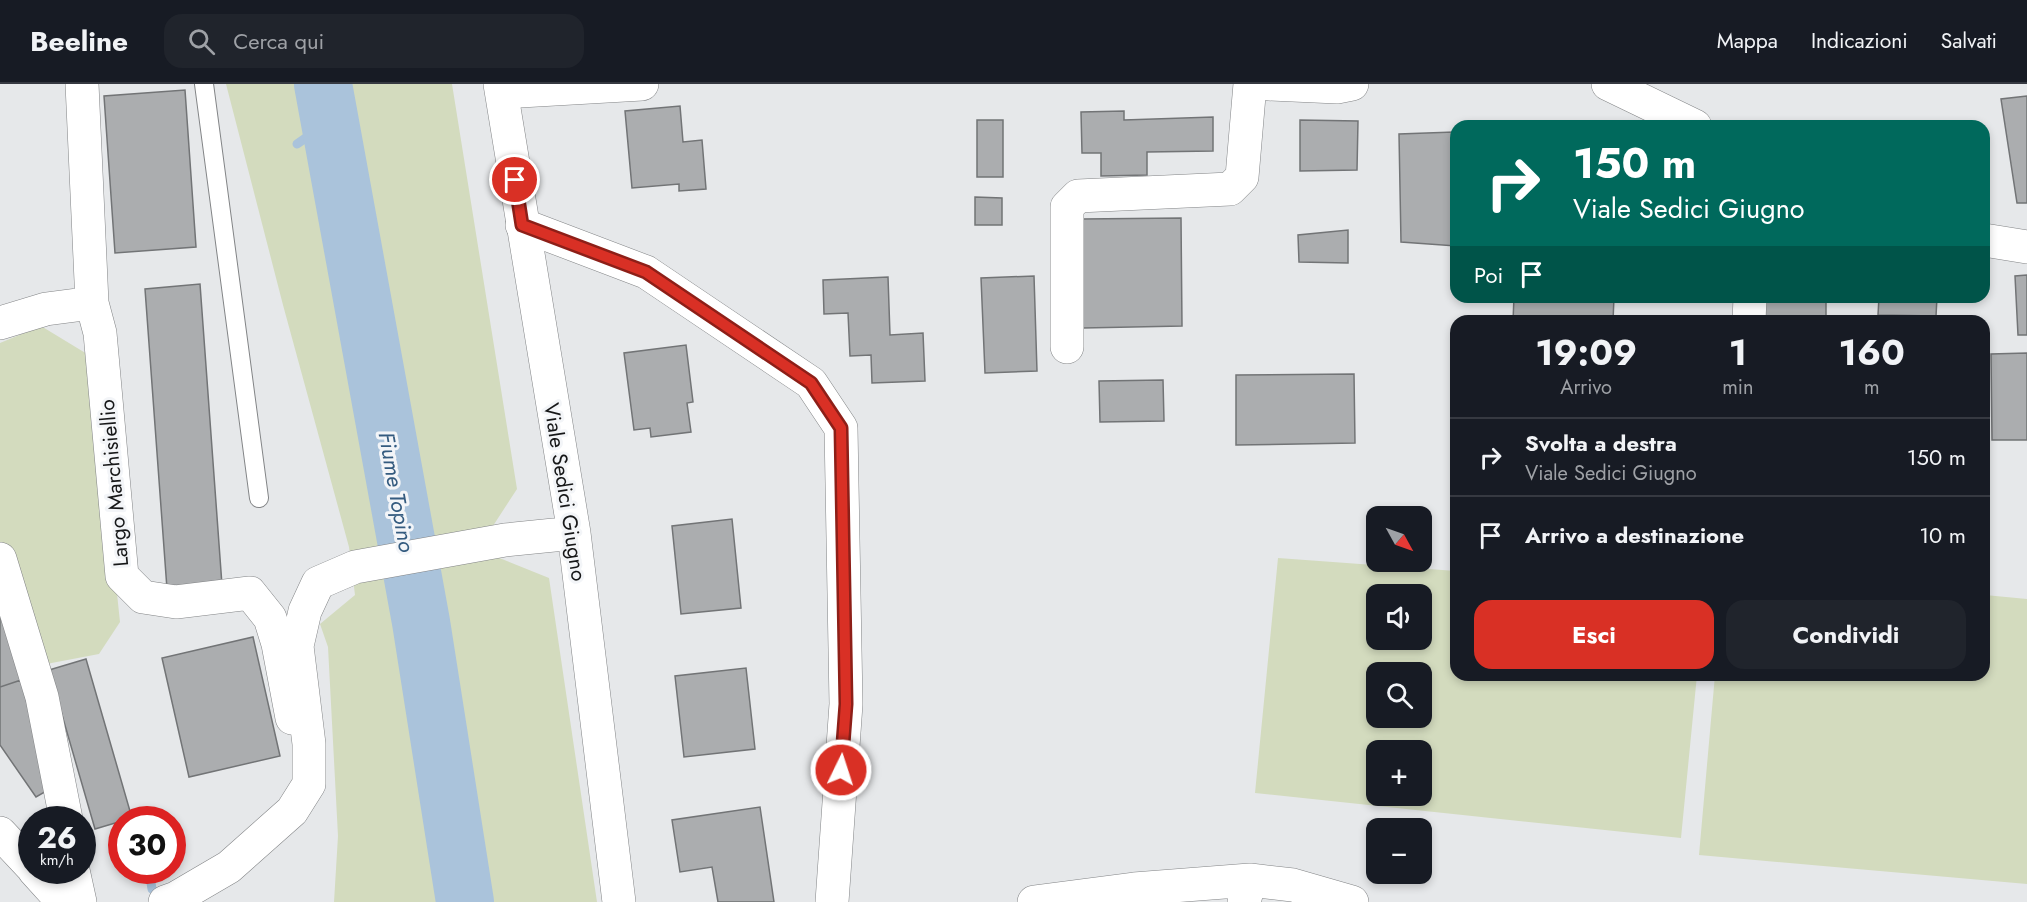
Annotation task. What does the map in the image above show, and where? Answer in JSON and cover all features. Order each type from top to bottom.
[{"type":"street","name":"Largo Marchisiellio","points":[[82,84],[92,303],[100,333],[122,576],[143,597],[176,602],[250,593],[270,618],[278,644],[301,765],[309,784]]},
{"type":"street","points":[[501,88],[642,84]]},
{"type":"street","points":[[1067,347],[1066,207],[1078,196],[1230,189],[1242,177],[1250,84]]},
{"type":"street","points":[[1269,84],[1337,87],[1352,84]]},
{"type":"street","points":[[1608,84],[1683,120]]},
{"type":"street","name":"Viale Sedici Giugno","points":[[501,88],[574,533],[619,902]]},
{"type":"street","points":[[522,225],[646,272],[811,383],[841,428],[846,704],[832,902]]},
{"type":"street","points":[[1990,241],[2027,247]]},
{"type":"street","points":[[0,323],[46,309],[92,303]]},
{"type":"street","points":[[165,902],[229,867],[292,811],[309,784],[309,744],[297,646],[306,611],[318,583],[355,567],[505,540],[574,533]]},
{"type":"street","points":[[0,559],[42,697],[63,806]]},
{"type":"street","points":[[0,833],[18,853]]},
{"type":"street","points":[[47,884],[63,902]]},
{"type":"street","points":[[76,884],[80,902]]},
{"type":"street","points":[[1034,902],[1134,890],[1247,891],[1293,885],[1352,902]]},
{"type":"lane","points":[[204,84],[259,498]]},
{"type":"green space","points":[[226,84],[452,84],[517,489],[489,532],[497,557],[549,578],[597,902],[334,902],[338,836],[328,647],[320,624],[355,595],[349,547]]},
{"type":"green space","points":[[41,326],[92,357],[120,622],[99,654],[41,665],[0,544],[0,343]]},
{"type":"green space","points":[[1278,558],[1366,564],[1366,572],[1450,571],[1450,681],[1696,681],[1681,838],[1378,806],[1432,806],[1432,740],[1366,740],[1366,805],[1255,793]]},
{"type":"green space","points":[[1990,595],[2027,599],[2027,884],[1699,855],[1714,681],[1990,681]]},
{"type":"building","points":[[185,90],[196,247],[115,253],[104,96]]},
{"type":"building","points":[[2027,96],[2027,203],[2017,203],[2001,99]]},
{"type":"building","points":[[680,106],[683,142],[702,140],[706,189],[679,191],[679,184],[632,188],[625,111]]},
{"type":"building","points":[[1124,111],[1124,120],[1213,117],[1213,151],[1147,152],[1147,175],[1101,176],[1101,153],[1082,153],[1081,112]]},
{"type":"building","points":[[977,120],[1003,120],[1003,177],[977,177]]},
{"type":"building","points":[[1300,120],[1358,121],[1357,170],[1300,171]]},
{"type":"building","points":[[1450,132],[1450,246],[1401,242],[1399,134]]},
{"type":"building","points":[[975,197],[1002,198],[1002,225],[975,225]]},
{"type":"building","points":[[1181,218],[1182,326],[1083,328],[1082,219]]},
{"type":"building","points":[[1348,230],[1348,263],[1299,262],[1298,235]]},
{"type":"building","points":[[2027,275],[2027,335],[2018,335],[2015,276]]},
{"type":"building","points":[[1034,276],[1037,371],[985,373],[981,278]]},
{"type":"building","points":[[888,277],[890,335],[923,333],[925,381],[872,383],[871,355],[850,356],[848,313],[824,314],[823,280]]},
{"type":"building","points":[[200,284],[222,585],[167,589],[145,289]]},
{"type":"building","points":[[1514,303],[1614,303],[1613,315],[1513,315]]},
{"type":"building","points":[[1764,303],[1826,303],[1826,315],[1764,315]]},
{"type":"building","points":[[1879,303],[1937,303],[1936,315],[1878,315]]},
{"type":"building","points":[[686,345],[693,402],[687,403],[691,432],[651,437],[650,428],[634,430],[624,353]]},
{"type":"building","points":[[2027,353],[2027,440],[1992,440],[1991,354]]},
{"type":"building","points":[[1354,374],[1355,443],[1236,445],[1236,375]]},
{"type":"building","points":[[1163,380],[1164,421],[1100,422],[1099,381]]},
{"type":"building","points":[[732,519],[741,608],[681,614],[672,526]]},
{"type":"building","points":[[0,612],[21,680],[0,687]]},
{"type":"building","points":[[253,637],[280,756],[189,777],[162,658]]},
{"type":"building","points":[[86,659],[129,806],[108,806],[108,825],[96,829],[96,806],[88,806],[49,670]]},
{"type":"building","points":[[746,668],[755,749],[684,757],[675,676]]},
{"type":"building","points":[[21,680],[50,789],[36,797],[0,745],[0,687]]},
{"type":"building","points":[[760,807],[774,902],[718,902],[712,867],[680,872],[672,820]]},
{"type":"waterway","name":"Fiume Topino","points":[[323,84],[421,622],[465,902]]},
{"type":"waterway","points":[[297,144],[330,121]]},
{"type":"waterway","points":[[151,884],[152,889]]},
{"type":"route","points":[[515,180],[522,225],[646,272],[811,383],[841,428],[846,704],[841,770]]}]
